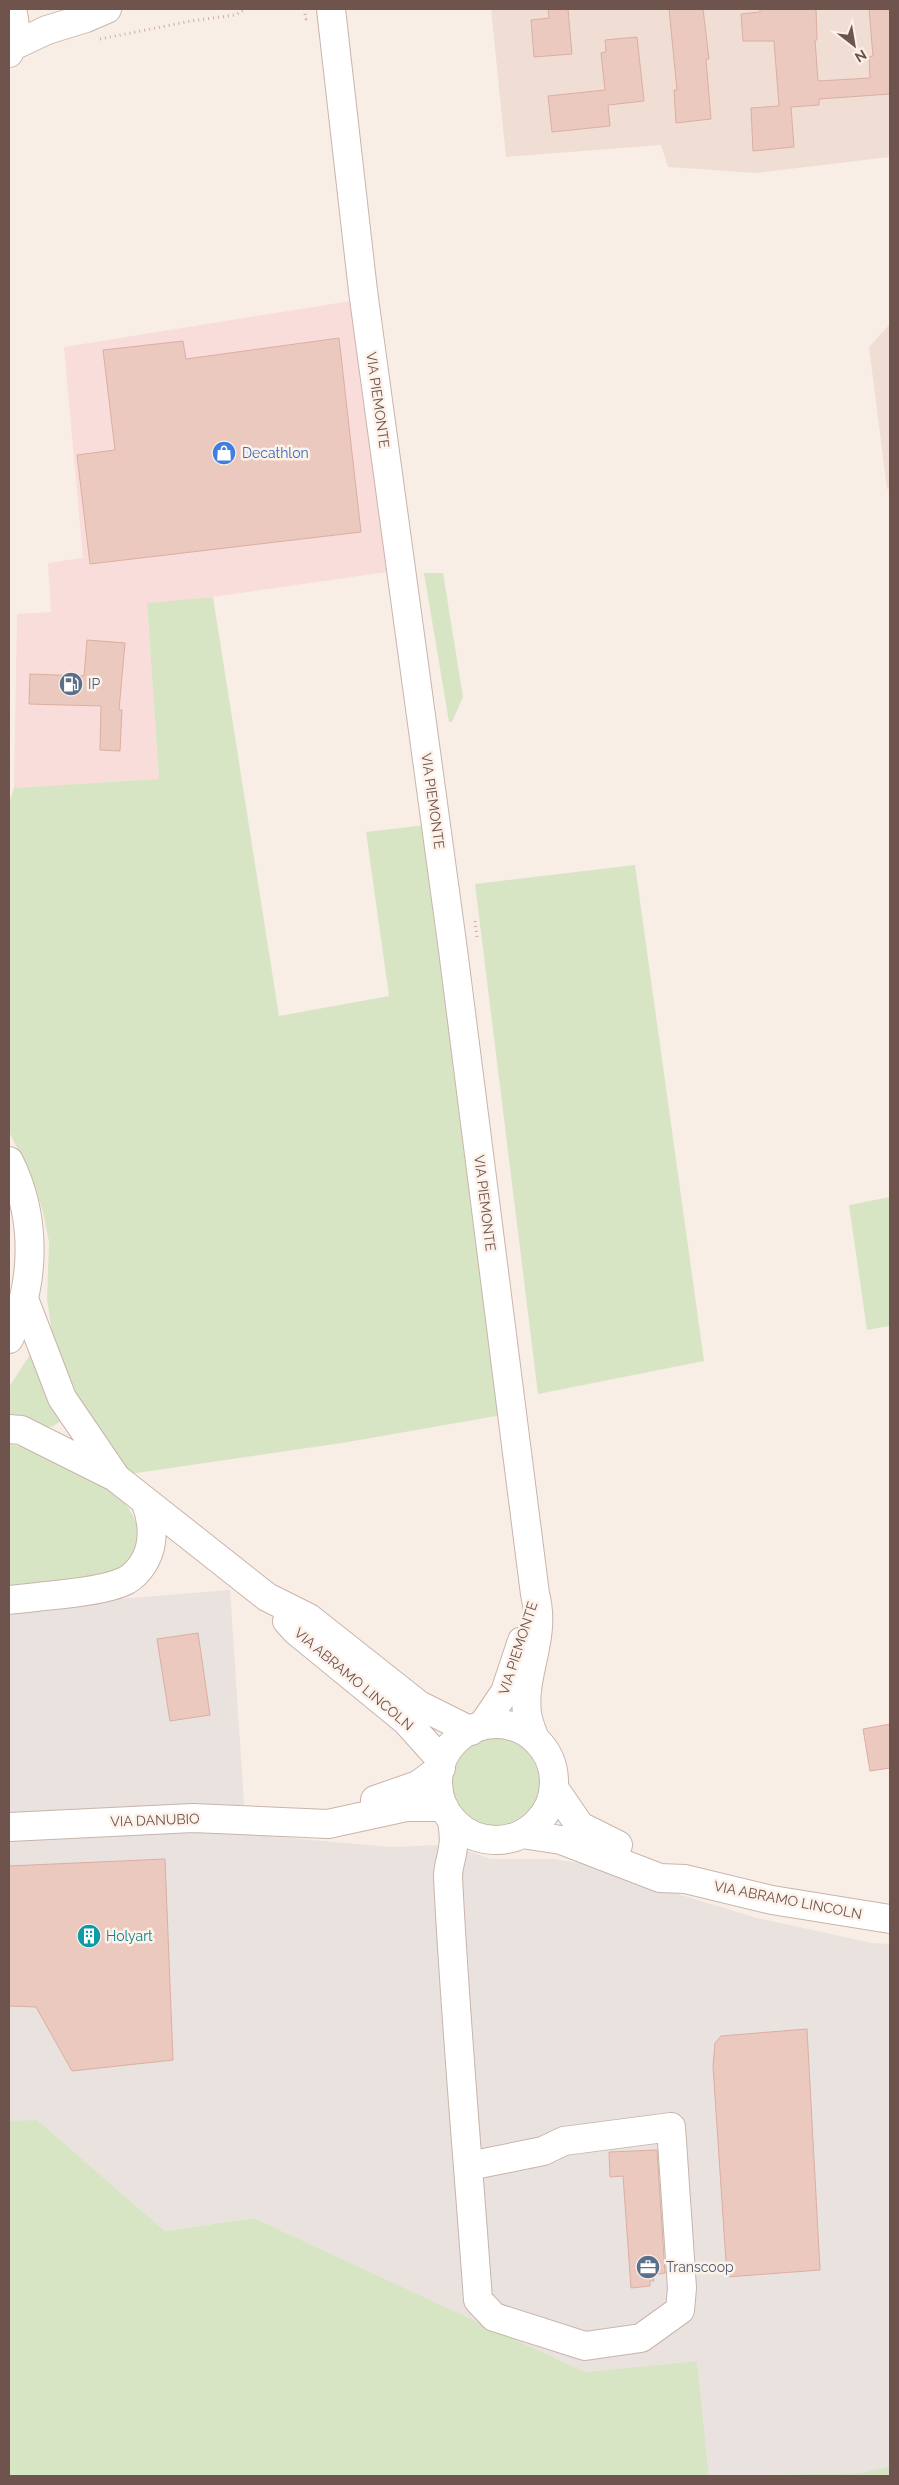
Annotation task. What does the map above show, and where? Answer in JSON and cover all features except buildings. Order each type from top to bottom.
[{"type":"street","points":[[11,50],[15,31],[12,9]]},
{"type":"street","points":[[11,50],[47,30],[86,18],[107,9]]},
{"type":"street","name":"VIA PIEMONTE","points":[[331,9],[363,291],[453,950],[535,1594],[540,1610],[526,1704],[529,1724],[535,1739]]},
{"type":"street","points":[[9,1161],[28,1216],[30,1262],[24,1299],[9,1339]]},
{"type":"street","name":"VIA ABRAMO LINCOLN","points":[[24,1299],[62,1398],[116,1477]]},
{"type":"street","name":"VIA ABRAMO LINCOLN","points":[[9,1429],[21,1430],[116,1477],[267,1597],[296,1631],[406,1721],[442,1765]]},
{"type":"street","points":[[9,1600],[111,1586],[128,1579],[141,1567],[150,1551],[152,1533],[151,1513],[145,1501]]},
{"type":"street","name":"VIA PIEMONTE","points":[[476,1728],[505,1692],[535,1594]]},
{"type":"street","name":"VIA ABRAMO LINCOLN","points":[[267,1597],[310,1618],[419,1705],[476,1728]]},
{"type":"street","points":[[448,1875],[458,1863],[541,1820],[550,1806],[554,1788],[553,1769],[546,1751],[535,1739],[517,1728],[498,1724],[476,1728],[453,1744],[442,1765],[439,1792],[448,1814],[454,1846],[449,1861],[448,1875],[468,2166],[478,2300],[494,2317],[585,2346],[641,2338],[680,2310],[682,2288],[671,2127],[564,2141],[542,2152],[468,2166]]},
{"type":"street","name":"VIA DANUBIO","points":[[302,1823],[327,1813],[390,1796],[418,1785],[442,1765]]},
{"type":"street","name":"VIA ABRAMO LINCOLN","points":[[554,1788],[580,1826],[612,1843],[670,1867],[685,1880]]},
{"type":"street","name":"VIA DANUBIO","points":[[9,1826],[193,1818],[328,1824],[406,1807],[448,1814]]},
{"type":"street","points":[[448,1814],[466,1832],[482,1839],[510,1837]]},
{"type":"street","name":"VIA ABRAMO LINCOLN","points":[[510,1837],[561,1840],[660,1878],[685,1880],[772,1900],[890,1919]]},
{"type":"path","points":[[94,40],[192,21],[236,15],[246,9]]},
{"type":"shaded area","points":[[491,9],[890,9],[890,157],[756,173],[668,167],[661,145],[506,157]]},
{"type":"shaded area","points":[[350,301],[387,572],[213,597],[147,603],[159,779],[14,788],[17,614],[51,612],[48,563],[83,558],[64,347]]},
{"type":"shaded area","points":[[890,324],[890,489],[887,489],[869,347]]},
{"type":"shaded area","points":[[111,1586],[119,1599],[230,1590],[246,1834],[390,1847],[442,1845],[462,1849],[491,1859],[554,1859],[597,1866],[658,1888],[757,1918],[872,1943],[890,1944],[890,2466],[861,2473],[709,2476],[697,2361],[585,2372],[254,2218],[165,2231],[38,2121],[9,2121],[9,1600]]},
{"type":"green space","points":[[424,573],[443,573],[463,697],[452,722],[449,722]]},
{"type":"green space","points":[[213,597],[279,1016],[389,996],[366,832],[426,825],[502,1415],[342,1443],[130,1474],[82,1414],[54,1346],[47,1299],[49,1242],[43,1212],[33,1179],[9,1132],[9,803],[14,788],[159,779],[147,603]]},
{"type":"green space","points":[[635,865],[704,1361],[538,1394],[475,884]]},
{"type":"green space","points":[[890,1197],[890,1326],[867,1330],[849,1205]]},
{"type":"green space","points":[[33,1350],[59,1412],[61,1421],[52,1427],[9,1420],[9,1387]]},
{"type":"green space","points":[[9,1444],[75,1464],[91,1472],[112,1489],[123,1501],[137,1525],[139,1538],[136,1551],[126,1563],[116,1569],[88,1578],[9,1587]]},
{"type":"green space","points":[[495,1735],[513,1739],[528,1749],[538,1764],[542,1782],[538,1800],[528,1815],[513,1825],[495,1829],[477,1825],[462,1815],[452,1800],[448,1782],[452,1764],[462,1749],[477,1739]]},
{"type":"green space","points":[[37,2120],[165,2231],[254,2218],[585,2372],[697,2361],[709,2476],[9,2476],[9,2121]]},
{"type":"green space","points":[[890,2466],[890,2476],[709,2476],[861,2473]]},
{"type":"place","name":"Decathlon","points":[[224,453]]},
{"type":"place","name":"IP","points":[[71,684]]},
{"type":"place","name":"Holyart","points":[[89,1936]]},
{"type":"place","name":"Transcoop","points":[[648,2267]]}]
